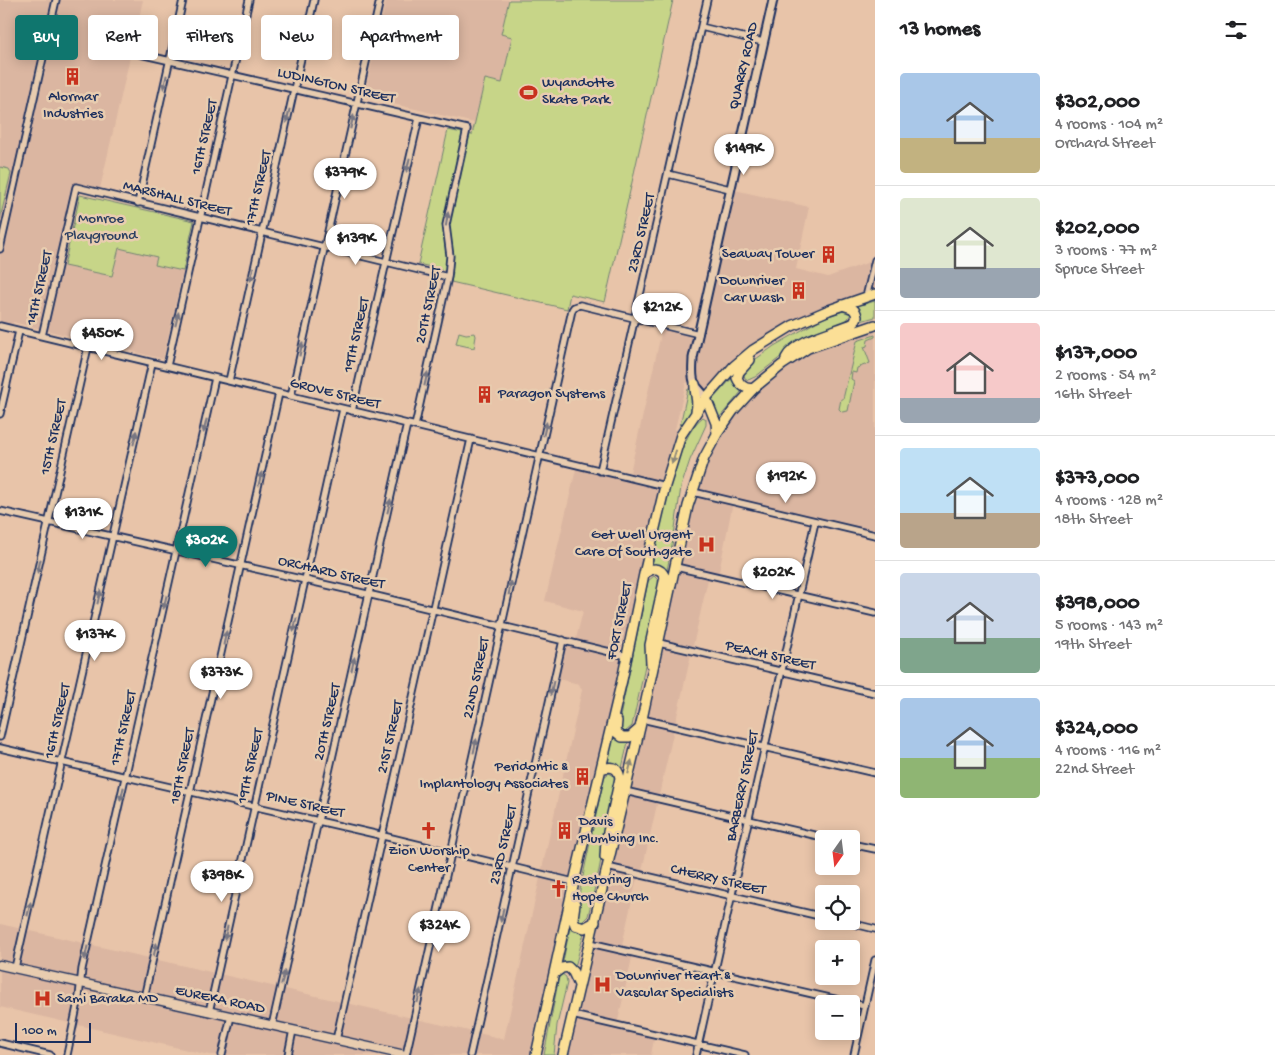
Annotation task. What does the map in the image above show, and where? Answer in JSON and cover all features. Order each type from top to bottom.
[{"type":"main road","name":"FORT STREET","points":[[536,1055],[644,574],[665,486],[681,435],[706,398],[734,366],[753,350],[780,332],[810,318],[875,294]]},
{"type":"main road","points":[[782,365],[788,353],[795,348],[854,323],[857,317],[855,310],[842,305]]},
{"type":"main road","points":[[754,388],[749,389],[738,381],[737,375],[741,369],[760,353],[810,318]]},
{"type":"main road","points":[[563,1055],[640,729],[693,492],[704,458],[717,434],[733,411],[754,388],[782,365],[808,348],[875,325]]},
{"type":"main road","points":[[695,384],[694,389],[698,402],[696,413]]},
{"type":"main road","points":[[706,398],[716,423],[717,434]]},
{"type":"main road","points":[[644,574],[657,569],[664,576],[650,645],[651,680]]},
{"type":"main road","points":[[631,632],[631,653],[616,729],[619,736],[625,738],[634,735],[640,729]]},
{"type":"main road","points":[[601,770],[614,767],[618,770],[620,778],[606,841],[604,880]]},
{"type":"main road","points":[[587,828],[587,854],[573,918],[578,927],[584,928],[595,922]]},
{"type":"main road","name":"EUREKA ROAD","points":[[0,965],[293,1030],[372,1051],[405,1055]]},
{"type":"main road","points":[[554,975],[562,968],[568,967],[573,972],[579,985]]},
{"type":"street","points":[[0,249],[56,0]]},
{"type":"street","points":[[180,15],[183,0]]},
{"type":"street","name":"16TH STREET","points":[[167,366],[249,0]]},
{"type":"street","name":"17TH STREET","points":[[229,381],[314,0]]},
{"type":"street","points":[[291,396],[380,0]]},
{"type":"street","name":"23RD STREET","points":[[600,470],[707,0]]},
{"type":"street","name":"QUARRY ROAD","points":[[695,384],[692,370],[699,334],[773,0]]},
{"type":"street","points":[[701,27],[763,42]]},
{"type":"street","points":[[138,203],[170,60]]},
{"type":"street","name":"LUDINGTON STREET","points":[[170,60],[467,129]]},
{"type":"street","name":"19TH STREET","points":[[352,411],[419,118]]},
{"type":"street","name":"20TH STREET","points":[[415,426],[448,277],[450,256],[446,225],[467,129]]},
{"type":"street","points":[[668,174],[730,189]]},
{"type":"street","name":"MARSHALL STREET","points":[[76,188],[448,277]]},
{"type":"street","name":"14TH STREET","points":[[42,336],[76,188]]},
{"type":"street","points":[[866,297],[875,260]]},
{"type":"street","name":"22ND STREET","points":[[405,1055],[572,310],[574,306],[580,305],[635,318]]},
{"type":"street","points":[[635,318],[699,334]]},
{"type":"street","name":"GROVE STREET","points":[[0,326],[665,486]]},
{"type":"street","name":"14TH STREET","points":[[0,414],[19,331]]},
{"type":"street","name":"15TH STREET","points":[[0,737],[88,347]]},
{"type":"street","name":"16TH STREET","points":[[15,968],[152,363]]},
{"type":"street","name":"17TH STREET","points":[[67,1055],[86,952],[215,378]]},
{"type":"street","points":[[695,384],[706,398]]},
{"type":"street","name":"18TH STREET","points":[[144,998],[280,393]]},
{"type":"street","name":"19TH STREET","points":[[209,1012],[343,409]]},
{"type":"street","name":"20TH STREET","points":[[272,1026],[407,424]]},
{"type":"street","name":"21ST STREET","points":[[336,1040],[471,439]]},
{"type":"street","points":[[693,492],[875,535]]},
{"type":"street","name":"ORCHARD STREET","points":[[0,511],[305,579],[627,656]]},
{"type":"street","name":"BARBERRY STREET","points":[[696,1055],[815,522]]},
{"type":"street","points":[[676,567],[875,613]]},
{"type":"street","name":"23RD STREET","points":[[470,1055],[562,640]]},
{"type":"street","name":"PEACH STREET","points":[[659,644],[875,693]]},
{"type":"street","points":[[642,719],[875,773]]},
{"type":"street","name":"PINE STREET","points":[[0,748],[318,820],[574,882]]},
{"type":"street","points":[[625,791],[815,835]]},
{"type":"street","points":[[860,846],[875,849]]},
{"type":"street","name":"CHERRY STREET","points":[[607,867],[815,915]]},
{"type":"street","points":[[860,925],[875,929]]},
{"type":"street","points":[[590,943],[865,1006]]},
{"type":"street","points":[[854,1055],[875,960]]},
{"type":"street","points":[[572,1015],[746,1055]]},
{"type":"street","points":[[222,1055],[231,1016]]},
{"type":"street","points":[[288,1055],[293,1030]]},
{"type":"street","points":[[0,1043],[50,1055]]},
{"type":"shaded area","points":[[0,0],[143,0],[140,15],[88,15],[88,60],[129,60],[99,193],[76,188],[75,193],[80,195],[64,265],[112,276],[119,248],[157,257],[156,265],[183,271],[163,359],[13,322],[12,329],[0,326]]},
{"type":"shaded area","points":[[386,0],[509,0],[501,33],[512,36],[502,83],[485,80],[475,123],[364,97],[372,60],[459,60],[459,15],[383,15]]},
{"type":"shaded area","points":[[730,189],[809,207],[796,269],[828,277],[875,260],[875,294],[829,310],[753,350],[706,398],[694,378],[686,383],[675,429],[681,435],[676,448],[536,1055],[209,1055],[0,1007],[0,924],[504,1039],[582,690],[579,684],[554,678],[563,640],[575,643],[583,611],[545,601],[577,465],[629,477],[663,325],[699,334]]},
{"type":"shaded area","points":[[875,325],[875,535],[733,502],[718,577],[709,575],[641,875],[636,882],[621,950],[633,953],[617,1025],[655,1034],[651,1055],[563,1055],[695,485],[733,411],[794,357]]},
{"type":"green space","points":[[509,0],[673,0],[605,302],[570,294],[567,309],[451,282],[453,272],[418,264],[448,130],[472,135],[485,79],[502,83],[512,37],[501,34]]},
{"type":"green space","points":[[0,167],[9,169],[11,173],[0,219]]},
{"type":"green space","name":"Monroe Playground","points":[[80,195],[194,221],[183,271],[155,265],[157,257],[119,248],[112,276],[64,266]]},
{"type":"green space","points":[[875,301],[875,317],[861,321],[862,315],[858,306]]},
{"type":"green space","points":[[843,311],[851,314],[845,323],[796,345],[755,377],[748,380],[745,378],[744,375],[749,364],[774,346],[823,318]]},
{"type":"green space","points":[[459,332],[466,334],[475,333],[474,348],[456,344]]},
{"type":"green space","points":[[875,335],[875,337],[868,340],[867,346],[864,347],[870,363],[857,368],[856,373],[852,372],[851,379],[854,381],[848,411],[842,412],[839,409],[841,399],[843,399],[857,341]]},
{"type":"green space","points":[[733,377],[742,391],[719,418],[711,401]]},
{"type":"green space","points":[[688,389],[692,390],[694,408],[679,430]]},
{"type":"green space","points":[[703,417],[706,419],[706,425],[690,460],[681,487],[667,570],[652,565],[664,508],[685,443],[693,427]]},
{"type":"green space","points":[[654,576],[658,580],[659,588],[643,676],[632,726],[625,732],[622,729],[620,717],[648,581]]},
{"type":"green space","points":[[613,737],[616,740],[628,742],[622,768],[618,764],[607,762]]},
{"type":"green space","points":[[609,773],[614,776],[615,785],[588,916],[582,922],[576,909],[604,777]]},
{"type":"green space","points":[[570,928],[584,933],[575,967],[563,961]]},
{"type":"green space","points":[[562,974],[566,977],[567,983],[557,1025],[554,1055],[544,1055],[559,977]]},
{"type":"place","name":"Alormar Industries","points":[[73,76]]},
{"type":"place","name":"Wyandotte Skate Park","points":[[528,92]]},
{"type":"place","name":"Seaway Tower","points":[[828,254]]},
{"type":"place","name":"Downriver Car Wash","points":[[798,290]]},
{"type":"place","name":"Paragon Systems","points":[[484,394]]},
{"type":"place","name":"Get Well Urgent Care Of Southgate","points":[[706,544]]},
{"type":"place","name":"Peridontic & Implantology Associates","points":[[582,776]]},
{"type":"place","name":"Zion Worship Center","points":[[429,830]]},
{"type":"place","name":"Davis Plumbing Inc.","points":[[565,831]]},
{"type":"place","name":"Restoring Hope Church","points":[[558,889]]},
{"type":"place","name":"Downriver Heart & Vascular Specialists","points":[[602,985]]},
{"type":"place","name":"Sami Baraka MD","points":[[43,999]]}]
